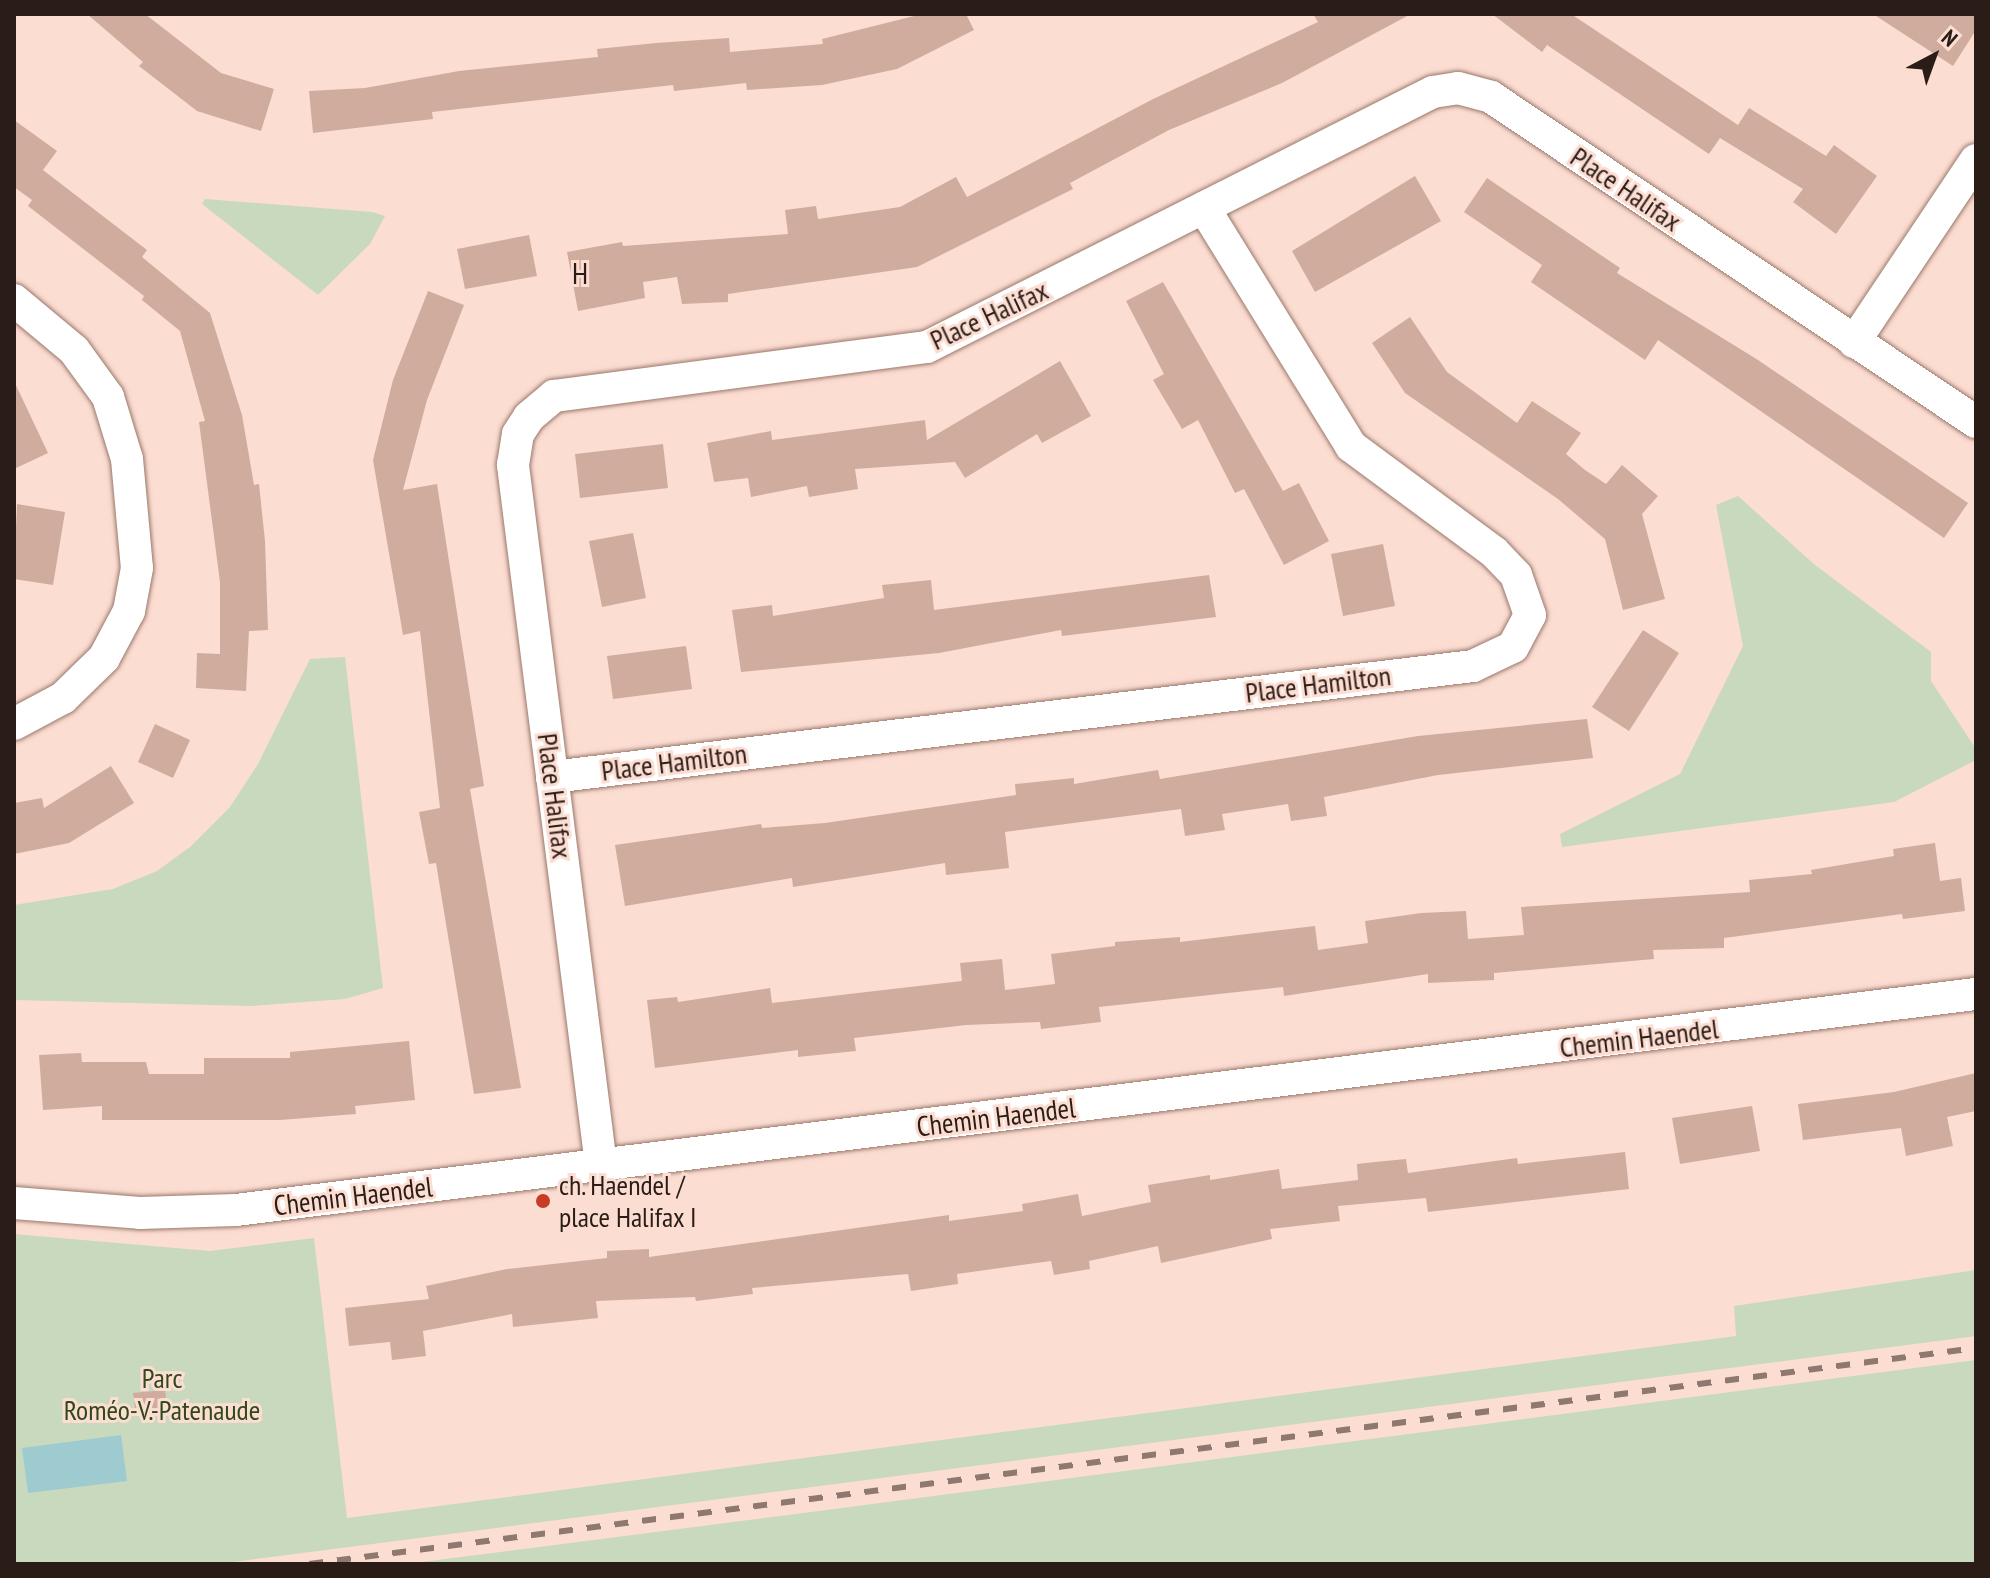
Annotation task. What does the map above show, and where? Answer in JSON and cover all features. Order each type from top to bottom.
[{"type":"street","name":"Place Halifax","points":[[601,1165],[513,465],[518,434],[532,414],[567,391],[927,347],[1433,92],[1470,90],[1491,97],[1976,422]]},
{"type":"street","points":[[1854,342],[1976,160]]},
{"type":"street","name":"Place Hamilton","points":[[552,777],[1473,666],[1513,647],[1530,615],[1516,575],[1494,552],[1351,446],[1204,208]]},
{"type":"street","points":[[14,300],[74,350],[108,397],[123,436],[137,555],[132,602],[104,658],[63,698],[14,724]]},
{"type":"street","name":"Chemin Haendel","points":[[15,1204],[204,1213],[1976,994]]},
{"type":"green space","points":[[205,199],[372,212],[385,216],[370,244],[318,295],[202,204]]},
{"type":"green space","points":[[1738,496],[1815,565],[1931,652],[1931,681],[1976,749],[1976,760],[1894,802],[1562,847],[1560,834],[1680,774],[1743,646],[1716,505]]},
{"type":"green space","points":[[345,657],[383,988],[345,999],[251,1006],[14,1000],[14,905],[113,889],[157,871],[190,847],[230,807],[258,764],[310,659]]},
{"type":"green space","name":"Parc Roméo-V.-Patenaude","points":[[14,1234],[210,1251],[314,1238],[347,1518],[1736,1336],[1734,1306],[1976,1270],[1976,1336],[218,1564],[14,1564]]},
{"type":"green space","points":[[1976,1360],[1976,1564],[406,1564],[788,1515]]},
{"type":"water","points":[[121,1435],[127,1481],[28,1493],[22,1448]]},
{"type":"building","points":[[87,14],[145,14],[221,73],[274,89],[261,131],[197,111],[139,66],[143,62]]},
{"type":"building","points":[[922,14],[966,14],[974,30],[897,69],[822,85],[747,90],[746,83],[674,91],[673,85],[432,112],[433,119],[313,133],[309,91],[365,88],[459,71],[598,57],[597,49],[656,43],[729,38],[730,52],[823,44],[822,39]]},
{"type":"building","points":[[1313,14],[1411,14],[1282,83],[1169,130],[1070,183],[1073,189],[917,267],[728,294],[728,302],[682,304],[677,277],[643,282],[645,298],[578,311],[567,252],[622,242],[623,246],[788,234],[785,210],[816,206],[818,219],[900,207],[956,177],[967,197],[1153,99],[1318,22]]},
{"type":"building","points":[[1492,14],[1571,14],[1738,125],[1749,108],[1826,156],[1834,145],[1877,176],[1836,234],[1793,202],[1803,189],[1720,138],[1709,154],[1547,45],[1542,52]]},
{"type":"building","points":[[1873,14],[1976,14],[1976,30],[1953,66]]},
{"type":"building","points":[[14,120],[57,151],[43,170],[147,250],[142,257],[210,313],[242,415],[254,485],[259,484],[265,541],[268,630],[249,631],[246,691],[196,688],[197,653],[220,654],[220,582],[199,422],[205,421],[180,331],[142,300],[144,296],[28,206],[32,200],[14,187]]},
{"type":"building","points":[[1415,176],[1441,221],[1315,292],[1292,251]]},
{"type":"building","points":[[1487,178],[1620,268],[1617,273],[1758,360],[1968,503],[1944,538],[1658,340],[1645,360],[1531,282],[1542,265],[1464,212]]},
{"type":"building","points":[[529,235],[537,276],[465,289],[457,249]]},
{"type":"building","points":[[1163,282],[1283,491],[1299,483],[1329,541],[1284,565],[1244,489],[1235,493],[1198,420],[1182,429],[1153,380],[1164,374],[1126,301]]},
{"type":"building","points":[[428,291],[464,305],[427,400],[403,490],[437,484],[484,786],[470,789],[521,1088],[474,1094],[436,863],[429,864],[419,812],[440,808],[420,631],[403,635],[373,460],[393,380]]},
{"type":"building","points":[[1410,317],[1447,372],[1517,423],[1532,401],[1581,433],[1566,454],[1585,470],[1606,484],[1622,465],[1658,496],[1642,514],[1665,599],[1623,610],[1605,539],[1558,499],[1405,393],[1372,343]]},
{"type":"building","points":[[1060,361],[1091,416],[1042,443],[1037,434],[965,478],[955,462],[855,469],[858,489],[809,497],[807,486],[751,497],[748,478],[714,482],[707,443],[771,431],[772,440],[925,420],[927,440]]},
{"type":"building","points":[[14,381],[48,453],[14,469]]},
{"type":"building","points":[[663,444],[668,488],[580,498],[575,454]]},
{"type":"building","points":[[17,504],[65,512],[53,585],[14,579]]},
{"type":"building","points":[[633,533],[646,598],[602,607],[589,541]]},
{"type":"building","points":[[1383,544],[1395,606],[1343,616],[1331,554]]},
{"type":"building","points":[[1209,575],[1216,617],[1062,636],[1061,630],[939,653],[741,672],[732,610],[772,605],[773,616],[884,598],[882,585],[931,580],[934,610]]},
{"type":"building","points":[[1643,630],[1679,653],[1629,731],[1592,707]]},
{"type":"building","points":[[686,646],[692,689],[613,699],[607,656]]},
{"type":"building","points":[[1587,719],[1593,758],[1438,775],[1324,797],[1327,816],[1291,821],[1288,804],[1222,814],[1225,830],[1185,836],[1181,809],[1005,832],[1009,868],[946,875],[945,863],[793,887],[792,878],[625,906],[615,845],[761,824],[762,828],[825,823],[1016,795],[1015,784],[1074,778],[1074,784],[1158,770],[1160,779],[1418,736]]},
{"type":"building","points":[[155,724],[190,740],[173,778],[138,762]]},
{"type":"building","points":[[111,766],[134,803],[69,843],[14,854],[14,803],[42,798],[44,808]]},
{"type":"building","points":[[1935,843],[1940,881],[1961,878],[1965,911],[1903,919],[1902,914],[1724,938],[1724,948],[1653,950],[1654,959],[1494,973],[1494,980],[1428,983],[1428,974],[1284,996],[1283,987],[1099,1007],[1101,1022],[1041,1029],[1040,1022],[966,1025],[854,1038],[856,1051],[798,1057],[798,1050],[655,1068],[647,1000],[677,997],[678,1002],[770,988],[772,1003],[962,981],[960,963],[1002,959],[1005,990],[1055,984],[1051,954],[1115,946],[1115,942],[1180,937],[1180,942],[1315,926],[1318,950],[1368,943],[1365,921],[1421,913],[1466,911],[1468,939],[1524,935],[1521,907],[1750,892],[1749,880],[1812,874],[1811,870],[1894,856],[1893,849]]},
{"type":"building","points":[[409,1041],[415,1100],[355,1106],[356,1114],[280,1120],[102,1120],[102,1106],[43,1110],[39,1055],[81,1053],[82,1062],[146,1062],[149,1074],[204,1074],[204,1058],[290,1058],[290,1052]]},
{"type":"building","points":[[1976,1073],[1976,1111],[1947,1117],[1953,1146],[1906,1156],[1901,1128],[1803,1140],[1798,1104],[1894,1092]]},
{"type":"building","points":[[1752,1106],[1760,1151],[1680,1164],[1672,1118]]},
{"type":"building","points":[[1625,1152],[1629,1189],[1428,1212],[1426,1198],[1338,1206],[1340,1221],[1270,1229],[1272,1239],[1161,1263],[1158,1246],[1089,1261],[1090,1269],[1054,1275],[1051,1261],[957,1274],[958,1284],[911,1291],[908,1274],[752,1288],[753,1294],[696,1301],[695,1297],[596,1301],[598,1318],[513,1327],[512,1314],[423,1331],[426,1356],[392,1360],[390,1342],[349,1346],[345,1308],[429,1299],[426,1286],[507,1269],[607,1258],[607,1251],[649,1249],[649,1257],[949,1215],[949,1221],[1023,1211],[1022,1204],[1078,1194],[1082,1216],[1151,1202],[1148,1185],[1210,1175],[1210,1180],[1279,1169],[1282,1189],[1358,1180],[1357,1164],[1375,1162],[1406,1159],[1408,1173],[1517,1158],[1518,1164]]},
{"type":"building","points":[[165,1390],[168,1412],[136,1415],[133,1393]]},
{"type":"railway","points":[[309,1564],[1976,1348]]},
{"type":"place","name":"ch. Haendel / place Halifax I","points":[[543,1201]]},
{"type":"district","name":"H","points":[[581,273]]}]
